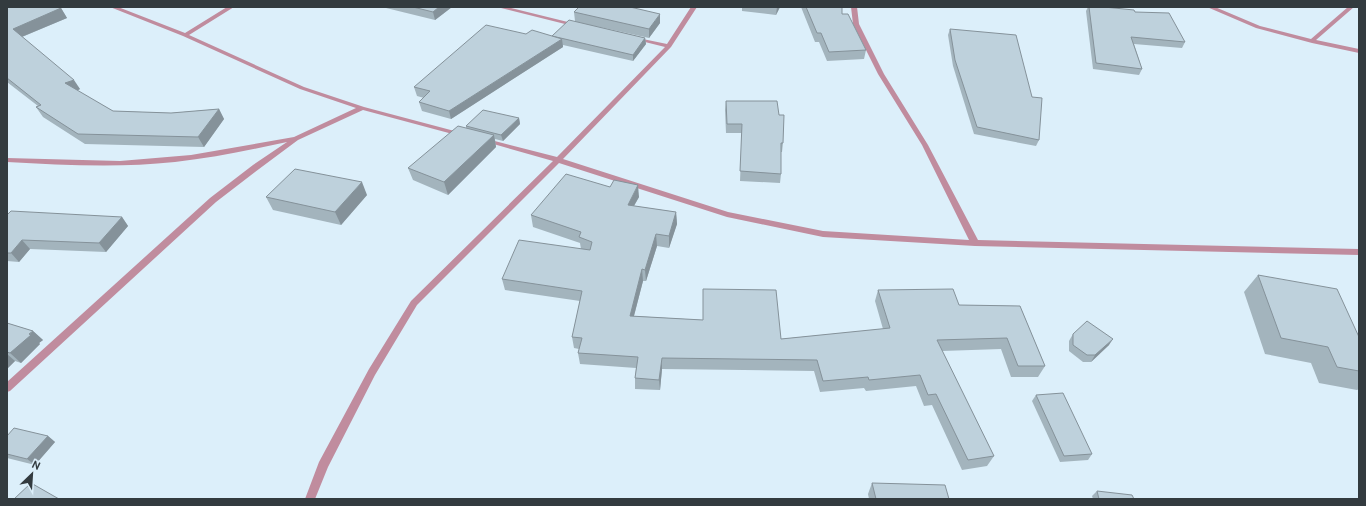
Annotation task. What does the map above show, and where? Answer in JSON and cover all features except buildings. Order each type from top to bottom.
[{"type":"street","points":[[113,7],[185,35],[302,88],[362,108],[558,160],[727,214],[823,234],[975,243],[1359,252]]},
{"type":"street","points":[[185,35],[231,7]]},
{"type":"street","points":[[500,7],[580,26]]},
{"type":"street","points":[[310,499],[323,465],[372,372],[414,303],[558,160],[669,46],[694,7]]},
{"type":"street","points":[[854,7],[856,24],[881,74],[925,144],[975,243]]},
{"type":"street","points":[[1210,7],[1258,27],[1359,51]]},
{"type":"street","points":[[1312,41],[1350,7]]},
{"type":"street","points":[[632,38],[669,46]]},
{"type":"street","points":[[7,388],[213,200],[296,139],[362,108]]},
{"type":"street","points":[[7,160],[83,163],[157,161],[216,154],[296,139]]}]
